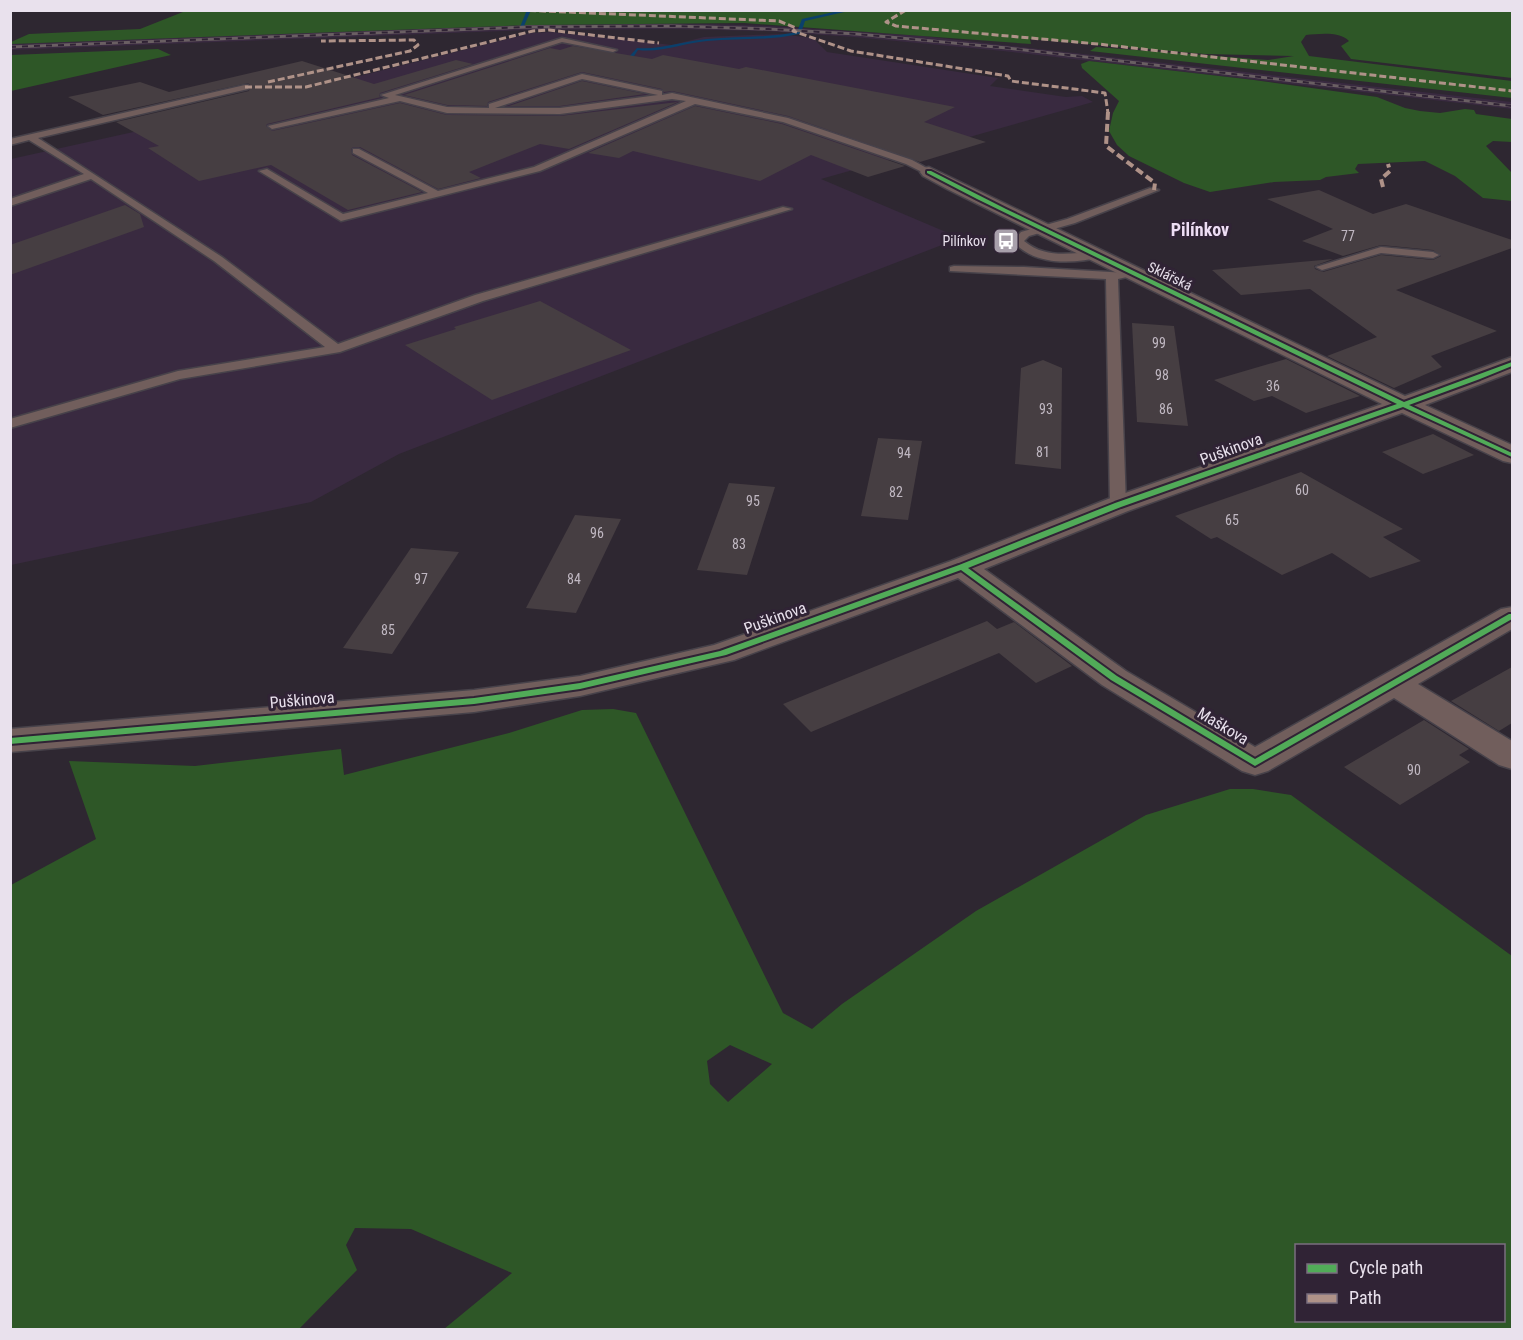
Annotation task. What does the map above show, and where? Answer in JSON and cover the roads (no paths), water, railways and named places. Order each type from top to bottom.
[{"type":"street","name":"Sklářská","points":[[928,172],[1400,404]]},
{"type":"street","name":"Puškinova","points":[[10,741],[474,701],[580,686],[723,653],[962,567],[1118,505],[1512,364]]},
{"type":"street","points":[[1400,404],[1512,455]]},
{"type":"street","name":"Maškova","points":[[962,567],[1113,678],[1255,763],[1512,616]]},
{"type":"street","points":[[1395,684],[1512,757]]},
{"type":"lane","points":[[613,50],[562,40],[385,95],[447,110],[479,111],[560,111],[672,96]]},
{"type":"lane","points":[[479,111],[582,76],[785,120],[909,162],[928,172]]},
{"type":"lane","points":[[10,142],[245,87]]},
{"type":"lane","points":[[272,126],[400,98]]},
{"type":"lane","points":[[264,171],[341,218],[537,169],[694,100]]},
{"type":"lane","points":[[30,137],[92,175],[218,259],[336,349]]},
{"type":"lane","points":[[356,151],[437,194]]},
{"type":"lane","points":[[10,203],[92,175]]},
{"type":"lane","points":[[1040,229],[1071,221],[1154,190]]},
{"type":"lane","points":[[10,424],[178,375],[336,349],[479,298],[787,209]]},
{"type":"lane","points":[[1322,267],[1382,250],[1433,255]]},
{"type":"lane","points":[[954,269],[1137,274]]},
{"type":"lane","points":[[1112,275],[1118,505]]},
{"type":"waterway","points":[[522,26],[529,10]]},
{"type":"waterway","points":[[630,58],[637,49],[655,50],[697,41],[764,38],[799,33],[803,20],[851,10]]},
{"type":"railway","points":[[10,47],[527,27],[672,26],[768,29],[857,34],[1007,48],[1512,106]]},
{"type":"place","name":"Pilínkov","points":[[1006,241]]},
{"type":"district","name":"Pilínkov","points":[[1200,229]]}]
